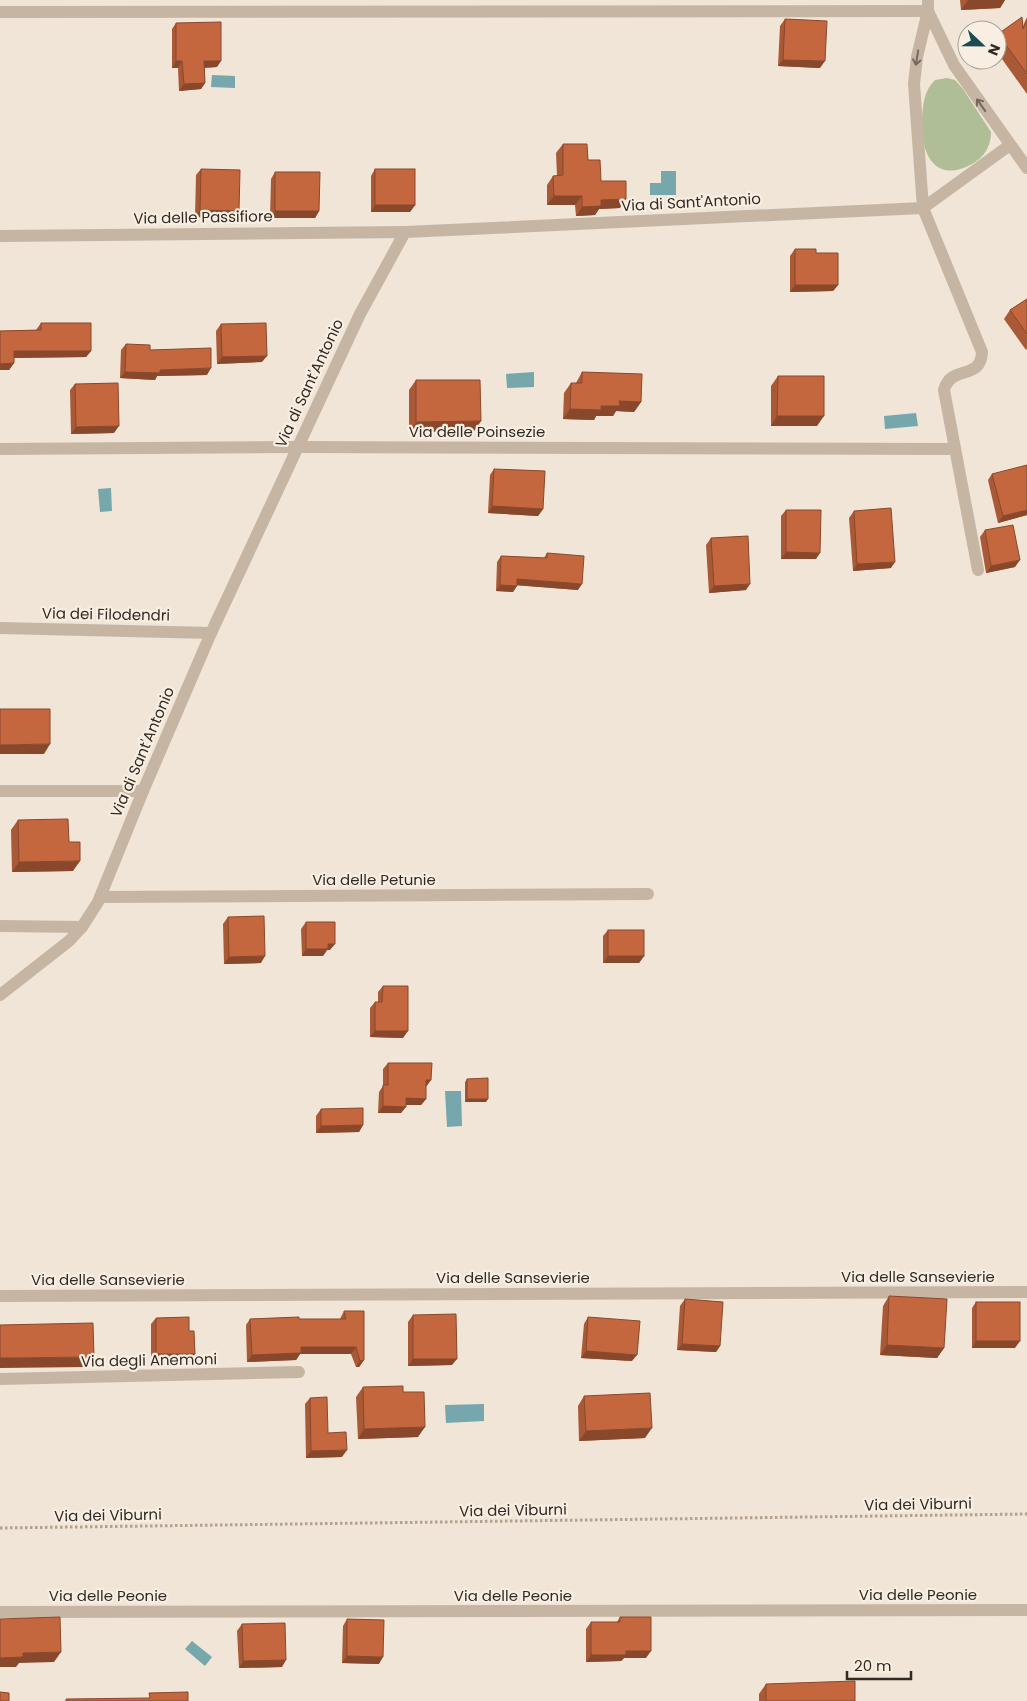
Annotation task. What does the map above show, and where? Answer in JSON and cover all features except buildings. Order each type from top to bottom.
[{"type":"street","points":[[0,12],[928,5]]},
{"type":"street","points":[[928,5],[954,65],[1027,168]]},
{"type":"street","points":[[928,5],[917,57],[914,84],[924,208],[982,352],[981,360],[976,368],[955,374],[948,381],[945,394],[978,570]]},
{"type":"street","points":[[924,208],[1010,145]]},
{"type":"street","name":"Via di Sant'Antonio","points":[[0,995],[65,944],[82,927],[100,897],[211,633],[360,314],[405,232],[924,208]]},
{"type":"street","name":"Via delle Passifiore","points":[[0,236],[405,232]]},
{"type":"street","name":"Via delle Poinsezie","points":[[0,449],[297,447],[955,449]]},
{"type":"street","name":"Via dei Filodendri","points":[[0,628],[211,633]]},
{"type":"street","points":[[0,791],[143,791]]},
{"type":"street","name":"Via delle Petunie","points":[[100,897],[648,894]]},
{"type":"street","points":[[0,926],[82,927]]},
{"type":"street","name":"Via delle Sansevierie","points":[[0,1296],[1027,1292]]},
{"type":"street","name":"Via degli Anemoni","points":[[0,1379],[299,1372]]},
{"type":"street","name":"Via delle Peonie","points":[[0,1612],[1027,1610]]},
{"type":"path","name":"Via dei Viburni","points":[[0,1528],[1027,1514]]},
{"type":"green space","points":[[947,78],[955,80],[963,89],[991,132],[988,147],[980,158],[972,164],[959,169],[948,170],[939,168],[932,162],[927,153],[922,131],[926,93],[935,80]]},
{"type":"water","points":[[212,75],[235,76],[235,88],[211,87]]},
{"type":"water","points":[[661,171],[676,171],[676,195],[650,195],[650,183],[661,183]]},
{"type":"water","points":[[534,372],[534,387],[507,388],[506,374]]},
{"type":"water","points":[[916,413],[918,426],[885,429],[884,416]]},
{"type":"water","points":[[111,488],[112,511],[100,512],[98,489]]},
{"type":"water","points":[[445,1091],[461,1091],[462,1126],[447,1127]]},
{"type":"water","points":[[484,1404],[484,1421],[446,1423],[445,1405]]},
{"type":"water","points":[[192,1641],[212,1657],[205,1666],[185,1649]]}]
